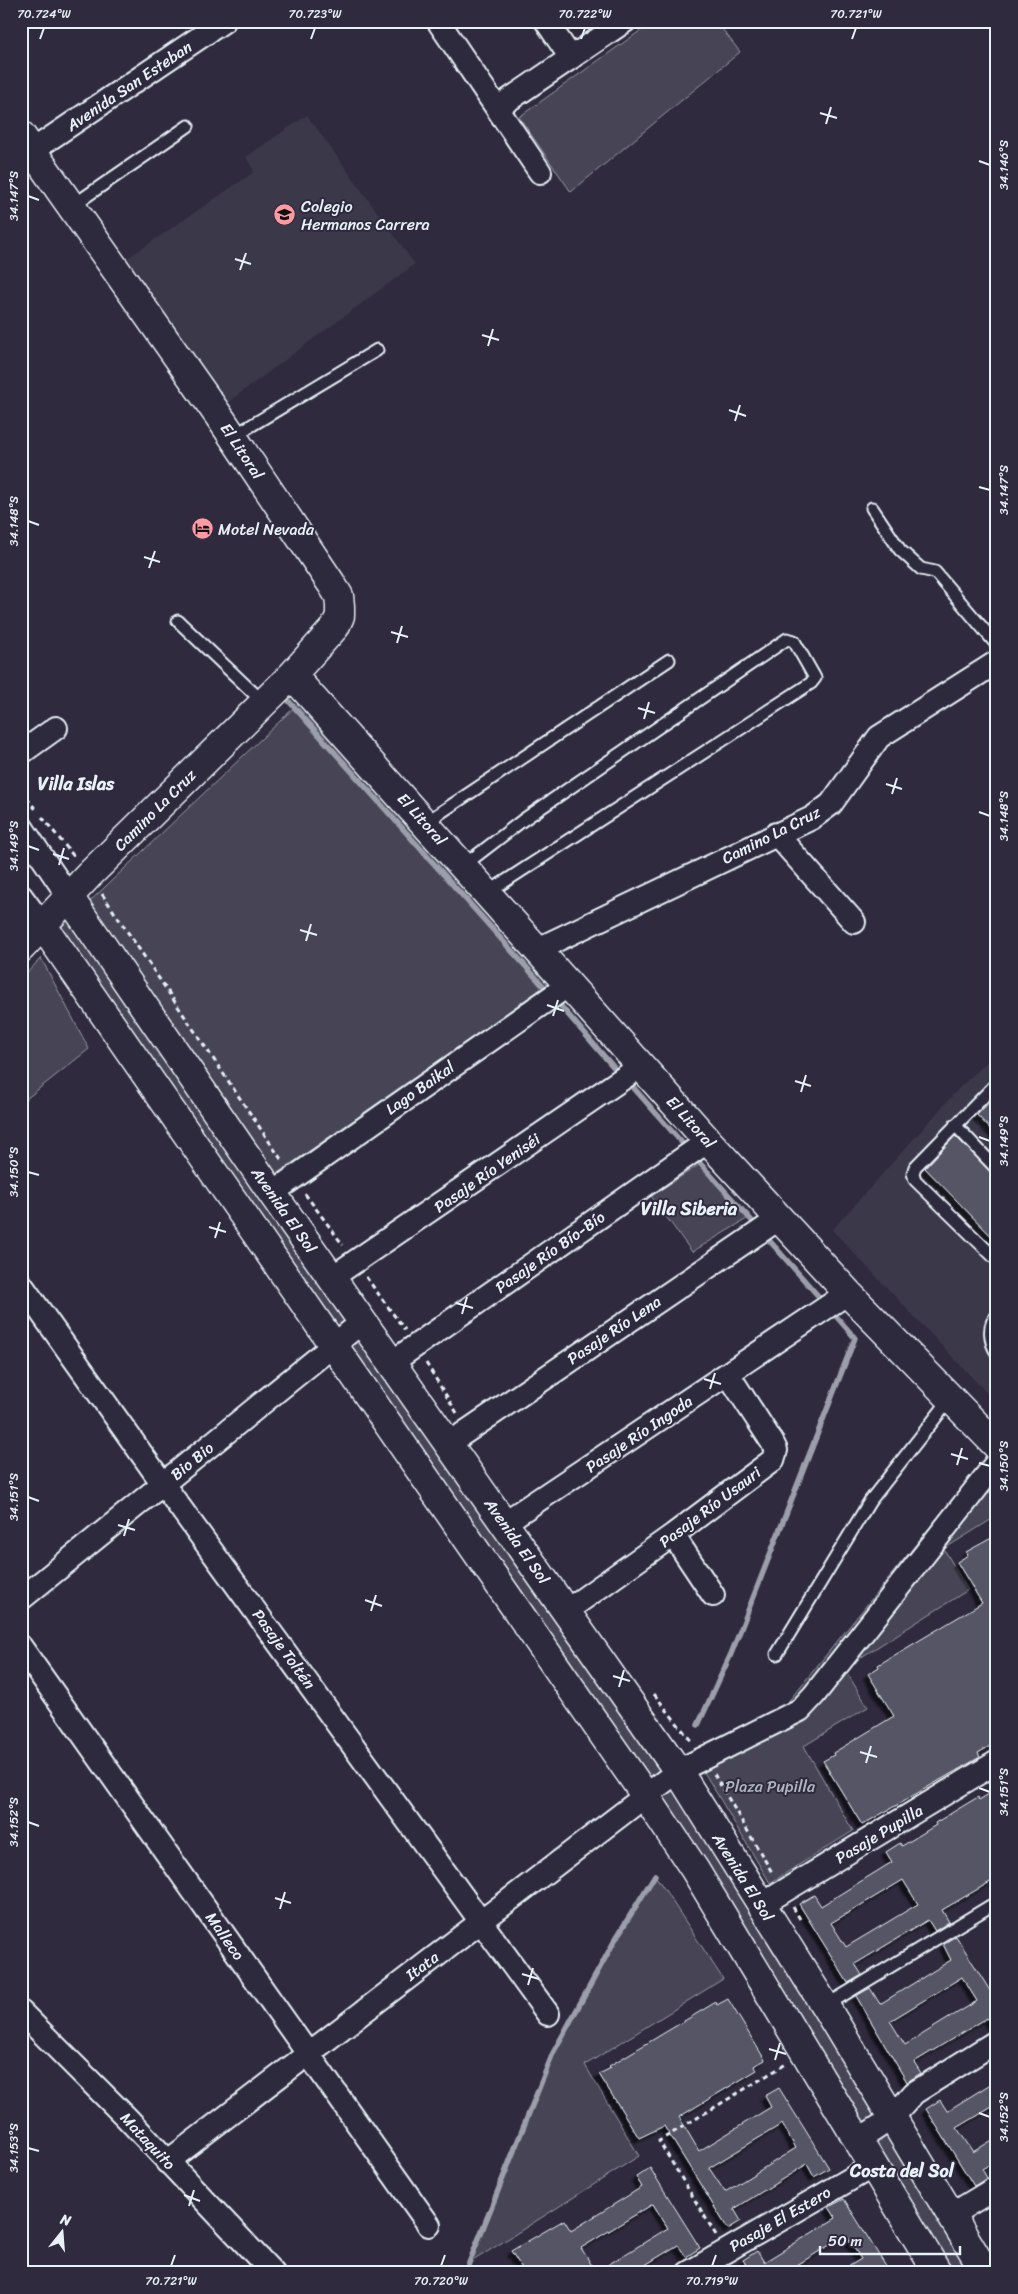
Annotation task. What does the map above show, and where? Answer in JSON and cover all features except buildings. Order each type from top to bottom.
[{"type":"main road","name":"El Litoral","points":[[27,143],[232,437],[339,596],[340,616],[334,627],[292,675],[570,984],[708,1141],[848,1293],[997,1446]]},
{"type":"main road","name":"Camino La Cruz","points":[[21,948],[69,896],[292,675]]},
{"type":"main road","name":"Avenida El Sol","points":[[69,896],[331,1278],[678,1771],[760,1905],[825,2006],[986,2273]]},
{"type":"main road","points":[[43,926],[695,1870],[803,2053],[938,2273]]},
{"type":"street","name":"Avenida San Esteban","points":[[27,143],[224,21]]},
{"type":"street","points":[[438,21],[540,172]]},
{"type":"street","points":[[546,21],[571,58]]},
{"type":"street","points":[[497,108],[625,21]]},
{"type":"street","name":"Camino La Cruz","points":[[538,949],[812,818],[831,804],[879,737],[997,662]]},
{"type":"street","points":[[21,753],[56,728]]},
{"type":"street","name":"Avenida El Sol","points":[[21,826],[69,896]]},
{"type":"street","points":[[776,834],[854,922]]},
{"type":"street","points":[[21,896],[43,926]]},
{"type":"street","name":"Lago Baikal","points":[[272,1193],[570,984]]},
{"type":"street","name":"Pasaje Río Yeniséi","points":[[331,1278],[356,1263],[641,1066]]},
{"type":"street","name":"Pasaje Río Bío-Bío","points":[[391,1363],[708,1141]]},
{"type":"street","name":"Pasaje Río Lena","points":[[448,1444],[780,1218]]},
{"type":"street","name":"Pasaje Toltén","points":[[21,1284],[163,1484],[482,1920],[548,2014]]},
{"type":"street","name":"Pasaje Río Ingoda","points":[[504,1523],[848,1293]]},
{"type":"street","name":"Bio Bio","points":[[21,1599],[362,1322]]},
{"type":"street","name":"Pasaje Río Usauri","points":[[566,1611],[673,1535],[773,1460],[776,1450],[772,1442],[728,1374]]},
{"type":"street","name":"Itata","points":[[167,2162],[678,1771],[800,1710],[814,1695],[997,1462]]},
{"type":"street","points":[[673,1535],[713,1595]]},
{"type":"street","name":"Malleco","points":[[21,1647],[429,2225]]},
{"type":"street","name":"Pasaje Pupilla","points":[[760,1905],[997,1762]]},
{"type":"street","name":"Mataquito","points":[[21,2012],[274,2273]]},
{"type":"street","points":[[857,2141],[892,2118],[914,2093],[997,2041]]},
{"type":"street","name":"Pasaje El Estero","points":[[688,2273],[873,2166]]},
{"type":"street","points":[[951,2215],[997,2186]]},
{"type":"lane","points":[[72,206],[188,126]]},
{"type":"lane","points":[[232,437],[377,350]]},
{"type":"lane","points":[[872,508],[900,550],[921,569],[935,572],[997,645]]},
{"type":"lane","points":[[178,621],[263,702]]},
{"type":"lane","points":[[464,866],[523,820],[787,639],[794,642],[815,678],[811,683],[487,893]]},
{"type":"lane","points":[[425,823],[669,660]]},
{"type":"lane","points":[[997,1082],[915,1166],[913,1173],[915,1180],[997,1260]]},
{"type":"lane","points":[[955,1125],[997,1169]]},
{"type":"lane","points":[[997,1316],[992,1319],[991,1338],[997,1353]]},
{"type":"lane","points":[[777,1654],[870,1501],[951,1398]]},
{"type":"lane","points":[[825,2006],[997,1902]]},
{"type":"path","points":[[725,2250],[659,2141],[803,2053]]},
{"type":"shaded area","name":"Colegio Hermanos Carrera","points":[[307,115],[415,264],[227,403],[126,259],[254,172],[246,157]]},
{"type":"shaded area","points":[[997,1052],[997,1404],[832,1230],[961,1086]]},
{"type":"green space","points":[[654,21],[716,21],[740,52],[571,192],[519,117]]},
{"type":"green space","points":[[300,702],[558,977],[272,1177],[86,905]]},
{"type":"green space","points":[[70,919],[663,1753],[979,2273],[946,2273],[879,2155],[55,933]]},
{"type":"green space","points":[[41,958],[89,1049],[21,1103],[21,979]]},
{"type":"green space","points":[[702,1163],[750,1217],[692,1252],[651,1196]]},
{"type":"green space","name":"Plaza Pupilla","points":[[982,1463],[997,1478],[997,1516],[944,1549],[968,1590],[844,1668],[868,1707],[804,1746],[853,1831],[770,1883],[704,1772],[770,1724]]},
{"type":"green space","points":[[655,1875],[723,1979],[585,2065],[639,2156],[468,2264],[553,2053],[615,1940]]},
{"type":"waterway","points":[[287,699],[545,988]]},
{"type":"waterway","points":[[559,1004],[616,1070]]},
{"type":"waterway","points":[[632,1086],[683,1144]]},
{"type":"waterway","points":[[698,1161],[753,1222]]},
{"type":"waterway","points":[[768,1239],[820,1298]]},
{"type":"waterway","points":[[698,1725],[731,1654],[855,1338],[835,1315]]},
{"type":"waterway","points":[[465,2273],[553,2053],[615,1940],[655,1875]]},
{"type":"place","name":"Colegio Hermanos Carrera","points":[[285,215]]},
{"type":"place","name":"Motel Nevada","points":[[202,529]]},
{"type":"district","name":"Villa Islas","points":[[76,784]]},
{"type":"district","name":"Villa Siberia","points":[[689,1209]]},
{"type":"district","name":"Costa del Sol","points":[[902,2171]]}]
